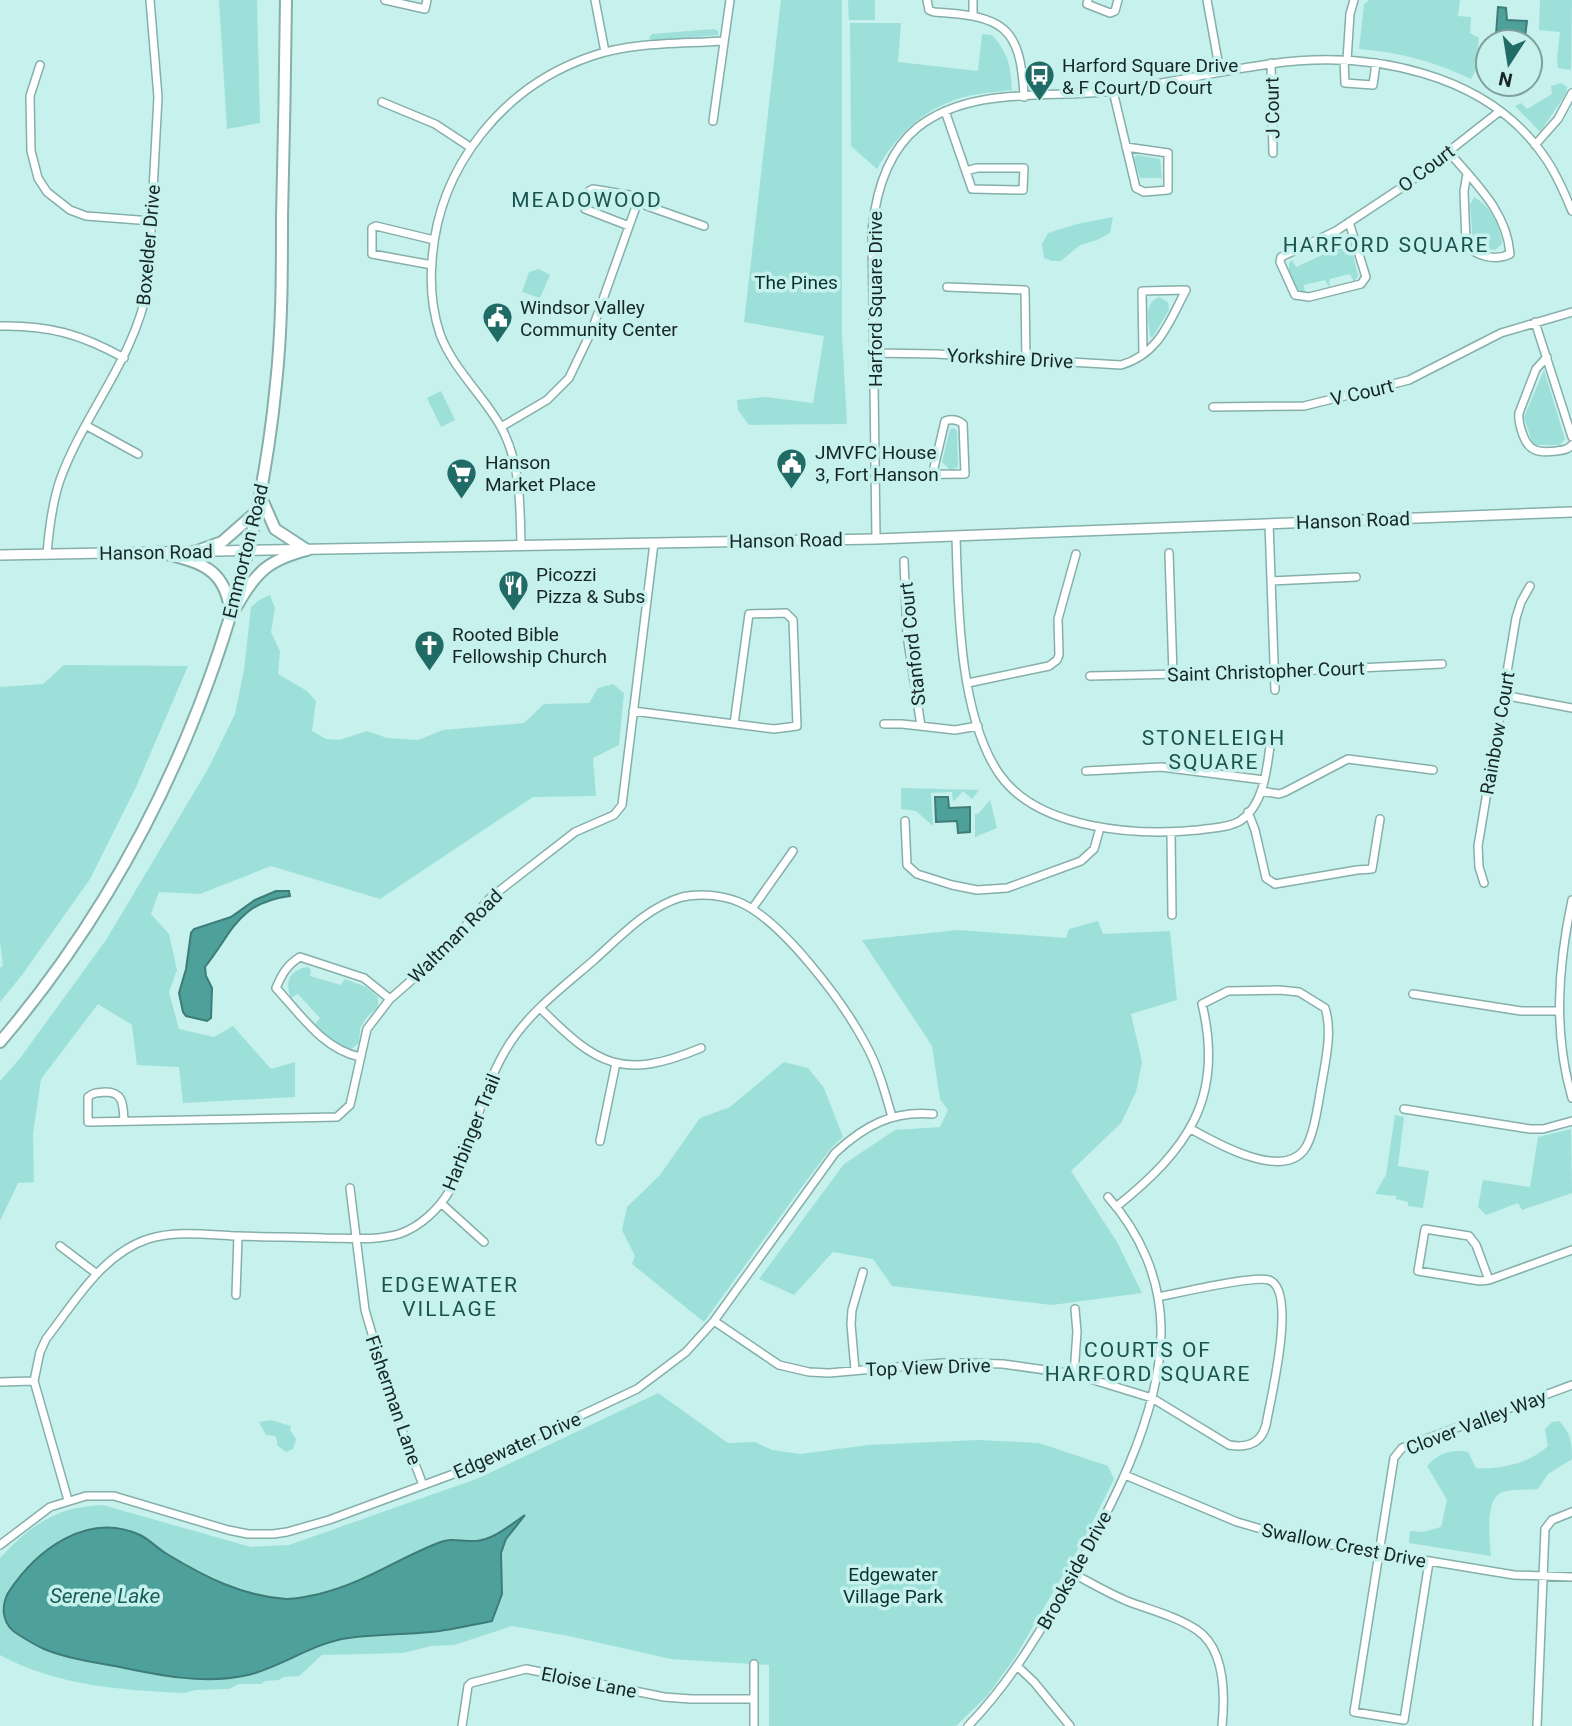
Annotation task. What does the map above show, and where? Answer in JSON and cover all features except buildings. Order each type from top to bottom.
[{"type":"main road","name":"Emmorton Road","points":[[0,1042],[67,955],[148,821],[199,707],[231,611],[257,511],[276,384],[281,302],[286,0]]},
{"type":"main road","points":[[260,495],[275,529],[307,550]]},
{"type":"main road","points":[[194,552],[222,542],[257,511]]},
{"type":"main road","points":[[227,625],[246,590],[264,568],[284,556],[307,550]]},
{"type":"main road","points":[[159,552],[206,566],[219,577],[228,596],[231,611]]},
{"type":"street","name":"Boxelder Drive","points":[[47,554],[53,504],[61,479],[124,358],[145,302],[158,97],[150,0]]},
{"type":"street","points":[[385,0],[425,9],[427,0]]},
{"type":"street","points":[[595,0],[605,52]]},
{"type":"street","points":[[713,121],[730,0]]},
{"type":"street","points":[[927,0],[929,10],[934,12],[973,15],[992,21],[1014,42],[1020,57],[1024,97]]},
{"type":"street","points":[[973,0],[973,15]]},
{"type":"street","points":[[1088,0],[1087,4],[1110,13],[1115,11],[1118,0]]},
{"type":"street","points":[[1207,0],[1220,72]]},
{"type":"street","points":[[1354,0],[1345,60],[1345,83],[1373,85],[1376,63]]},
{"type":"street","points":[[521,545],[517,472],[501,427],[444,344],[434,310],[434,240],[448,188],[470,147],[492,121],[525,90],[571,64],[605,52],[723,41]]},
{"type":"street","name":"Harford Square Drive","points":[[877,539],[872,230],[876,195],[891,160],[908,136],[920,125],[945,111],[981,101],[1114,91],[1271,64],[1345,60],[1376,63],[1417,71],[1442,80],[1464,89],[1500,111],[1547,160],[1568,193],[1572,211]]},
{"type":"street","name":"J Court","points":[[1271,64],[1273,153]]},
{"type":"street","points":[[40,65],[30,96],[31,151],[38,178],[47,192],[70,210],[86,216],[152,221]]},
{"type":"street","points":[[1114,91],[1126,147],[1136,188],[1144,191],[1168,191],[1168,153],[1126,147]]},
{"type":"street","points":[[1535,145],[1558,119],[1572,93]]},
{"type":"street","points":[[382,102],[435,124],[470,147]]},
{"type":"street","points":[[945,111],[972,189],[1023,190],[1024,168],[976,168],[966,171]]},
{"type":"street","name":"O Court","points":[[1349,222],[1366,277],[1362,284],[1310,297],[1295,295],[1280,262],[1281,257],[1336,231],[1349,222],[1407,184],[1500,111]]},
{"type":"street","points":[[1448,151],[1467,174],[1499,214],[1509,242],[1510,254],[1505,257],[1479,254],[1470,250],[1466,242],[1464,191],[1467,174]]},
{"type":"street","points":[[629,226],[585,209],[589,191],[593,189],[629,195],[638,201],[704,226]]},
{"type":"street","points":[[501,427],[547,400],[569,378],[592,330],[638,201]]},
{"type":"street","points":[[432,265],[372,254],[372,228],[376,226],[434,240]]},
{"type":"street","points":[[947,288],[1025,290],[1026,360]]},
{"type":"street","name":"Yorkshire Drive","points":[[874,353],[1121,365],[1143,354],[1160,341],[1186,290],[1142,290],[1143,354]]},
{"type":"street","name":"V Court","points":[[1213,407],[1304,406],[1394,385],[1501,333],[1572,312]]},
{"type":"street","points":[[1535,321],[1572,437]]},
{"type":"street","points":[[0,326],[34,326],[59,330],[99,344],[124,358]]},
{"type":"street","points":[[1547,357],[1536,369],[1518,420],[1527,446],[1531,449],[1542,452],[1567,449],[1572,445]]},
{"type":"street","points":[[875,475],[932,476],[965,474],[963,424],[960,421],[945,421],[932,476]]},
{"type":"street","points":[[87,426],[138,454]]},
{"type":"street","name":"Hanson Road","points":[[0,555],[877,539],[1572,512]]},
{"type":"street","points":[[1269,523],[1275,690]]},
{"type":"street","points":[[956,536],[959,633],[978,726],[1000,774],[1036,806],[1100,828],[1171,832],[1228,826],[1240,821],[1261,791],[1272,733]]},
{"type":"street","name":"Waltman Road","points":[[124,1121],[123,1101],[119,1095],[114,1092],[94,1093],[88,1097],[88,1122],[337,1117],[350,1105],[367,1029],[390,999],[438,957],[490,898],[575,832],[618,811],[625,797],[654,543]]},
{"type":"street","points":[[1168,553],[1173,674]]},
{"type":"street","points":[[968,683],[1049,666],[1057,660],[1060,649],[1058,619],[1076,554]]},
{"type":"street","name":"Stanford Court","points":[[904,561],[907,635],[920,726]]},
{"type":"street","points":[[1271,581],[1356,577]]},
{"type":"street","name":"Rainbow Court","points":[[1485,883],[1479,867],[1478,846],[1516,618],[1530,586]]},
{"type":"street","points":[[634,712],[774,729],[797,726],[793,620],[786,613],[749,614],[734,724]]},
{"type":"street","name":"Saint Christopher Court","points":[[1090,677],[1442,664]]},
{"type":"street","points":[[1503,695],[1572,708]]},
{"type":"street","name":"Stanford Court","points":[[884,724],[954,730],[978,726]]},
{"type":"street","points":[[1261,791],[1279,794],[1285,792],[1348,759],[1433,770]]},
{"type":"street","points":[[1086,771],[1161,767],[1264,780]]},
{"type":"street","points":[[1248,812],[1266,878],[1275,884],[1372,869],[1380,819]]},
{"type":"street","points":[[905,821],[907,865],[917,874],[977,890],[1007,888],[1081,861],[1094,849],[1100,828]]},
{"type":"street","points":[[1171,832],[1172,915]]},
{"type":"street","points":[[752,909],[793,851]]},
{"type":"street","name":"Harbinger Trail","points":[[68,1500],[34,1381],[40,1352],[46,1339],[97,1274],[129,1248],[148,1239],[168,1235],[382,1238],[411,1229],[442,1204],[458,1174],[492,1077],[522,1028],[540,1008],[644,917],[666,903],[683,897],[712,895],[740,902],[778,930],[814,970],[865,1043],[879,1074],[892,1117]]},
{"type":"street","points":[[1572,900],[1562,946],[1559,1011],[1561,1039],[1572,1098]]},
{"type":"street","points":[[1562,946],[1572,951]]},
{"type":"street","points":[[360,1057],[338,1050],[325,1042],[276,988],[281,977],[290,963],[300,957],[364,978],[390,999]]},
{"type":"street","points":[[1116,1206],[1140,1188],[1172,1156],[1191,1129],[1202,1101],[1208,1071],[1206,1021],[1202,1004],[1228,991],[1299,992],[1325,1008],[1328,1028],[1319,1101],[1310,1137],[1303,1151],[1287,1161],[1264,1161],[1214,1142],[1191,1129]]},
{"type":"street","points":[[1413,994],[1521,1011],[1559,1011]]},
{"type":"street","points":[[540,1008],[581,1047],[616,1063],[652,1064],[701,1048]]},
{"type":"street","points":[[600,1141],[616,1063]]},
{"type":"street","points":[[1404,1109],[1530,1129],[1543,1129],[1572,1121]]},
{"type":"street","name":"Edgewater Drive","points":[[0,1545],[40,1514],[68,1500],[86,1496],[114,1496],[228,1530],[248,1534],[273,1534],[309,1526],[467,1469],[637,1389],[686,1352],[714,1321],[835,1153],[861,1130],[892,1117],[921,1112],[933,1114]]},
{"type":"street","name":"Fisherman Lane","points":[[350,1188],[365,1310],[374,1345],[423,1485]]},
{"type":"street","points":[[1108,1197],[1144,1251],[1158,1297],[1160,1344],[1158,1373],[1152,1398]]},
{"type":"street","points":[[442,1204],[484,1242]]},
{"type":"street","points":[[1489,1280],[1469,1236],[1424,1229],[1418,1271],[1480,1281],[1489,1280],[1572,1250]]},
{"type":"street","points":[[236,1294],[237,1236]]},
{"type":"street","points":[[60,1245],[97,1274]]},
{"type":"street","points":[[855,1370],[852,1310],[863,1272]]},
{"type":"street","name":"Top View Drive","points":[[714,1321],[766,1358],[793,1370],[830,1373],[968,1363],[1003,1364],[1074,1374],[1152,1398],[1229,1445],[1242,1447],[1255,1443],[1260,1439],[1266,1425],[1283,1325],[1278,1288],[1269,1280],[1222,1284],[1158,1297]]},
{"type":"street","points":[[1074,1374],[1077,1332],[1075,1309]]},
{"type":"street","points":[[0,1382],[34,1381]]},
{"type":"street","name":"Clover Valley Way","points":[[1429,1562],[1404,1720],[1354,1712],[1394,1458],[1402,1448],[1572,1385]]},
{"type":"street","name":"Brookside Drive","points":[[968,1726],[991,1703],[1017,1666],[1074,1574],[1125,1475],[1152,1398]]},
{"type":"street","name":"Swallow Crest Drive","points":[[1125,1475],[1263,1531],[1429,1562],[1542,1577],[1572,1577]]},
{"type":"street","points":[[1537,1726],[1545,1529],[1552,1520],[1572,1512]]},
{"type":"street","points":[[1074,1574],[1199,1632],[1209,1643],[1219,1664],[1224,1702],[1222,1726]]},
{"type":"street","points":[[754,1664],[754,1726]]},
{"type":"street","points":[[1017,1666],[1034,1682],[1070,1726]]},
{"type":"street","name":"Eloise Lane","points":[[462,1726],[468,1686],[471,1683],[521,1669],[664,1697],[754,1699]]},
{"type":"green space","points":[[219,0],[257,0],[260,123],[227,129]]},
{"type":"green space","name":"The Pines","points":[[781,0],[842,0],[842,334],[847,424],[749,425],[738,410],[737,400],[765,397],[813,403],[824,336],[744,322]]},
{"type":"green space","points":[[848,0],[875,0],[875,20],[849,20]]},
{"type":"green space","points":[[1369,0],[1460,0],[1458,16],[1471,17],[1470,33],[1474,35],[1474,74],[1471,79],[1416,59],[1359,49],[1364,4]]},
{"type":"green space","points":[[1540,0],[1572,0],[1571,70],[1558,68],[1560,32],[1539,28]]},
{"type":"green space","points":[[850,23],[901,23],[898,62],[978,71],[982,34],[992,35],[1008,60],[1012,90],[962,98],[932,110],[896,141],[877,169],[851,146]]},
{"type":"green space","points":[[714,29],[718,31],[718,35],[653,41],[649,38],[652,34]]},
{"type":"green space","points":[[1561,83],[1567,87],[1566,94],[1540,132],[1515,106],[1521,103],[1527,109],[1552,94],[1551,86]]},
{"type":"green space","points":[[1137,155],[1160,159],[1162,178],[1140,178],[1134,158]]},
{"type":"green space","points":[[1474,197],[1490,211],[1497,224],[1502,244],[1495,250],[1483,249],[1473,242],[1470,205]]},
{"type":"green space","points":[[1113,217],[1110,233],[1080,245],[1061,261],[1044,258],[1042,244],[1048,233]]},
{"type":"green space","points":[[1344,238],[1350,242],[1358,276],[1354,282],[1350,274],[1330,279],[1329,288],[1325,280],[1304,285],[1305,293],[1298,290],[1289,271],[1289,263],[1292,260],[1296,267],[1342,246],[1339,239]]},
{"type":"green space","points":[[539,269],[550,275],[540,298],[522,292],[529,272]]},
{"type":"green space","points":[[1159,297],[1168,302],[1169,310],[1152,338],[1149,308]]},
{"type":"green space","points":[[1544,370],[1565,439],[1560,445],[1533,445],[1524,417]]},
{"type":"green space","points":[[441,391],[455,420],[441,427],[427,398]]},
{"type":"green space","points":[[950,429],[957,431],[958,467],[950,470],[942,462]]},
{"type":"green space","points":[[270,595],[275,608],[271,632],[280,651],[278,674],[307,691],[316,701],[312,731],[326,739],[339,740],[367,731],[387,738],[418,740],[443,730],[524,723],[544,704],[589,703],[598,688],[613,684],[624,693],[619,745],[593,758],[596,796],[533,797],[380,899],[271,866],[200,894],[159,892],[151,914],[169,934],[177,970],[169,992],[179,1029],[214,1037],[233,1026],[271,1069],[295,1062],[295,1097],[183,1103],[179,1067],[137,1065],[132,1025],[98,1004],[41,1079],[33,1134],[34,1182],[18,1183],[0,1221],[0,1081],[21,1057],[106,940],[208,769],[235,714],[244,670],[251,607]]},
{"type":"green space","points":[[64,665],[188,666],[136,787],[90,879],[0,1002],[0,968],[3,965],[0,942],[0,687],[43,684]]},
{"type":"green space","points":[[901,788],[979,790],[972,799],[963,791],[953,802],[952,792],[931,793],[933,826],[916,811],[901,809]]},
{"type":"green space","points":[[990,800],[997,828],[975,837],[975,814]]},
{"type":"green space","points":[[1098,921],[1103,934],[1170,931],[1177,1000],[1131,1014],[1142,1062],[1136,1092],[1121,1123],[1071,1171],[1117,1242],[1142,1293],[1052,1305],[892,1286],[873,1259],[833,1252],[794,1295],[759,1279],[844,1164],[895,1130],[940,1127],[948,1110],[940,1099],[932,1046],[862,940],[958,930],[1066,938],[1069,929]]},
{"type":"green space","points":[[308,967],[311,970],[310,976],[341,985],[345,979],[366,987],[378,997],[378,1007],[360,1028],[359,1043],[349,1051],[330,1040],[315,1024],[320,1018],[298,994],[291,998],[288,987],[290,977],[297,970]]},
{"type":"green space","points":[[784,1062],[808,1068],[824,1088],[843,1137],[831,1148],[704,1322],[632,1264],[635,1256],[622,1230],[627,1207],[660,1175],[700,1118],[730,1107]]},
{"type":"green space","points":[[1395,1115],[1404,1117],[1398,1166],[1429,1171],[1423,1208],[1408,1206],[1408,1202],[1396,1199],[1396,1196],[1375,1194],[1386,1175]]},
{"type":"green space","points":[[1571,1129],[1572,1193],[1522,1210],[1518,1203],[1486,1215],[1478,1207],[1483,1180],[1530,1187],[1538,1137]]},
{"type":"green space","name":"Edgewater Village Park","points":[[658,1393],[728,1443],[755,1442],[772,1450],[800,1454],[868,1445],[978,1440],[1039,1443],[1108,1466],[1114,1479],[1083,1541],[1014,1659],[987,1696],[956,1726],[769,1726],[769,1665],[671,1659],[512,1626],[454,1645],[431,1646],[403,1653],[322,1655],[299,1676],[283,1677],[261,1684],[239,1684],[229,1689],[184,1693],[113,1688],[66,1680],[44,1674],[0,1655],[0,1558],[34,1527],[58,1514],[86,1506],[103,1505],[251,1547],[289,1545],[479,1478]]},
{"type":"green space","points":[[271,1420],[291,1426],[290,1430],[296,1439],[293,1449],[286,1452],[277,1445],[275,1436],[266,1435],[259,1422]]},
{"type":"green space","points":[[1559,1421],[1570,1438],[1572,1459],[1548,1474],[1538,1489],[1507,1491],[1497,1496],[1493,1502],[1489,1530],[1491,1556],[1409,1543],[1410,1531],[1423,1532],[1441,1527],[1447,1500],[1427,1466],[1441,1455],[1462,1451],[1468,1452],[1476,1468],[1514,1464],[1533,1457],[1548,1446],[1545,1429],[1552,1422]]},
{"type":"water","points":[[1498,7],[1506,8],[1507,20],[1527,21],[1526,28],[1496,28]]},
{"type":"water","points":[[935,797],[948,797],[949,808],[970,807],[970,832],[958,833],[957,821],[936,822]]},
{"type":"water","points":[[276,891],[289,891],[290,896],[259,905],[248,912],[231,930],[205,967],[212,988],[211,1018],[207,1021],[186,1016],[179,993],[186,969],[191,933],[194,929],[231,917],[255,900]]},
{"type":"water","name":"Serene Lake","points":[[525,1515],[506,1539],[501,1553],[502,1594],[492,1621],[439,1631],[342,1639],[248,1675],[215,1679],[181,1678],[70,1657],[44,1649],[22,1637],[9,1627],[4,1617],[8,1593],[33,1562],[48,1549],[82,1531],[120,1529],[140,1535],[181,1562],[224,1584],[254,1594],[290,1599],[336,1589],[443,1541],[476,1541],[489,1538]]},
{"type":"place","name":"Harford Square Drive & F Court/D Court","points":[[1039,103]]},
{"type":"place","name":"Windsor Valley Community Center","points":[[497,345]]},
{"type":"place","name":"JMVFC House 3, Fort Hanson","points":[[792,490]]},
{"type":"place","name":"Hanson Market Place","points":[[462,500]]},
{"type":"place","name":"Picozzi Pizza & Subs","points":[[513,612]]},
{"type":"place","name":"Rooted Bible Fellowship Church","points":[[429,672]]},
{"type":"district","name":"MEADOWOOD","points":[[587,200]]},
{"type":"district","name":"HARFORD SQUARE","points":[[1386,245]]},
{"type":"district","name":"STONELEIGH SQUARE","points":[[1214,750]]},
{"type":"district","name":"EDGEWATER VILLAGE","points":[[450,1297]]},
{"type":"district","name":"COURTS OF HARFORD SQUARE","points":[[1148,1362]]}]
